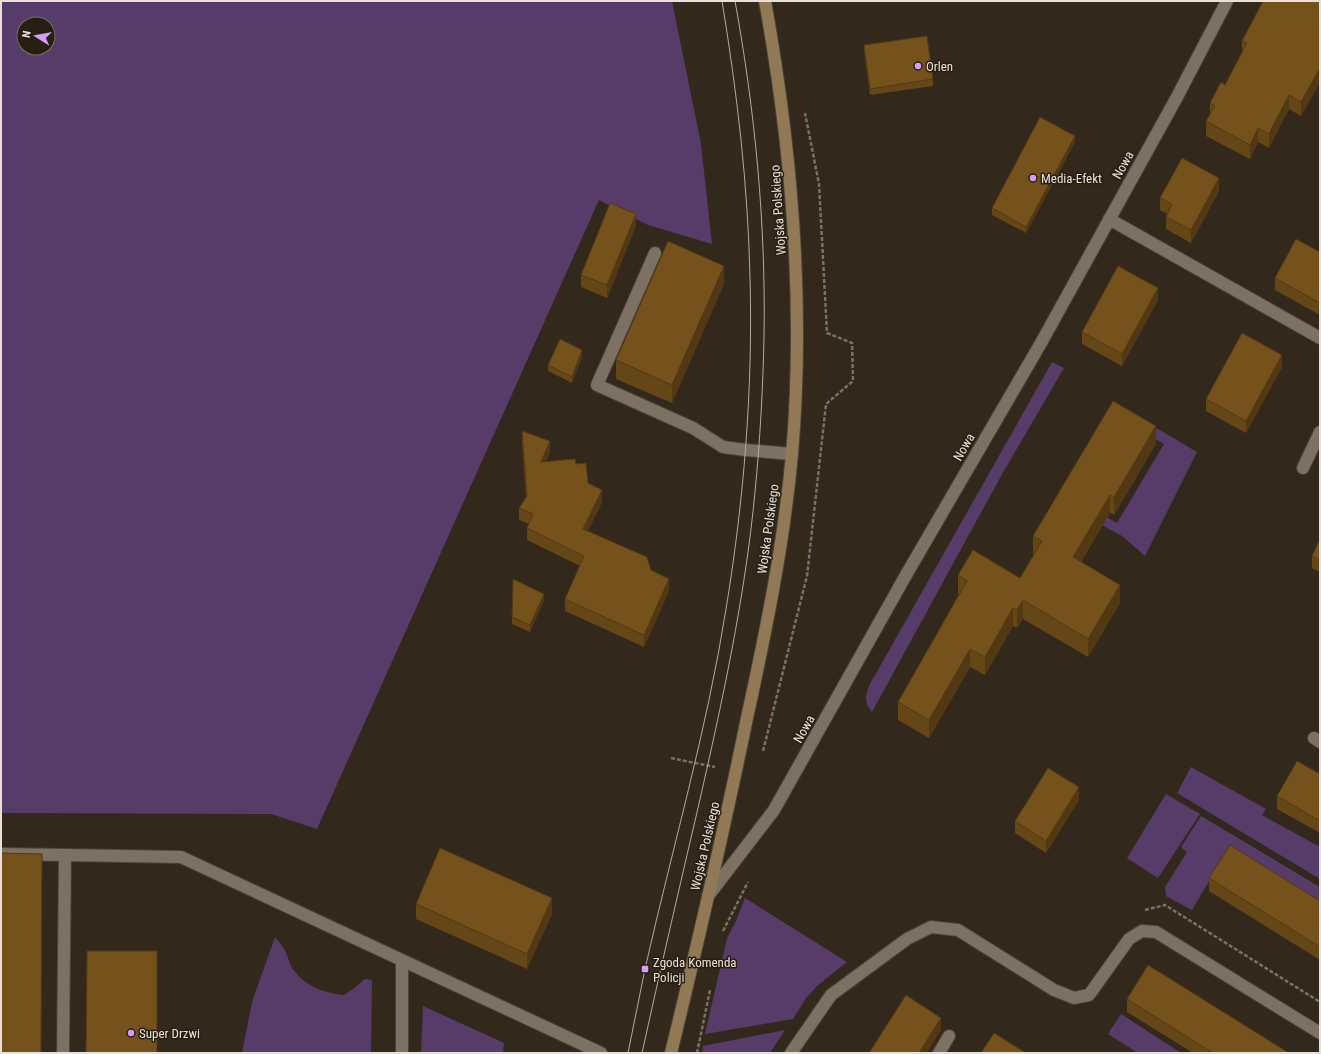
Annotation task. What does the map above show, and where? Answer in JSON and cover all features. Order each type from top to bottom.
[{"type":"street","name":"Wojska Polskiego","points":[[671,1053],[708,896],[752,694],[785,521],[792,454],[797,372],[797,281],[793,200],[785,132],[765,1]]},
{"type":"street","name":"Nowa","points":[[708,896],[774,810],[906,575],[1040,343],[1177,97],[1227,1]]},
{"type":"street","points":[[1109,219],[1320,338]]},
{"type":"street","points":[[655,253],[597,385],[693,428],[723,447],[792,454]]},
{"type":"street","points":[[1303,468],[1320,432]]},
{"type":"street","points":[[1,854],[182,857],[601,1053]]},
{"type":"street","points":[[63,1053],[65,856]]},
{"type":"street","points":[[791,1053],[831,995],[907,939],[931,927],[958,930],[1054,990],[1074,998],[1089,995],[1128,939],[1142,931],[1156,932],[1320,1033]]},
{"type":"street","points":[[402,960],[402,1053]]},
{"type":"street","points":[[939,1053],[950,1036]]},
{"type":"path","points":[[671,758],[715,768]]},
{"type":"path","points":[[721,934],[750,878]]},
{"type":"path","points":[[697,1053],[710,987]]},
{"type":"shaded area","points":[[1,1],[672,1],[701,144],[712,244],[648,225],[599,200],[317,829],[271,814],[1,813]]},
{"type":"shaded area","points":[[1052,362],[1064,368],[1001,476],[872,712],[869,709],[866,699],[870,684]]},
{"type":"shaded area","points":[[1129,412],[1197,452],[1145,556],[1122,536],[1069,507],[1074,498],[1117,523],[1164,444],[1123,420]]},
{"type":"shaded area","points":[[1191,767],[1266,809],[1262,815],[1320,847],[1320,879],[1177,793]]},
{"type":"shaded area","points":[[1166,794],[1200,814],[1158,878],[1127,858]]},
{"type":"shaded area","points":[[1201,816],[1320,887],[1320,907],[1228,849],[1192,910],[1166,896],[1165,887],[1187,852],[1181,847]]},
{"type":"shaded area","points":[[745,898],[847,962],[817,986],[806,998],[793,1019],[705,1034],[727,938],[736,921]]},
{"type":"shaded area","points":[[275,937],[286,953],[291,966],[296,973],[314,987],[328,992],[344,995],[365,979],[372,980],[371,1053],[242,1053],[252,1002]]},
{"type":"shaded area","points":[[423,1006],[504,1043],[503,1053],[421,1053]]},
{"type":"shaded area","points":[[1121,1014],[1181,1053],[1138,1053],[1108,1034]]},
{"type":"shaded area","points":[[785,1030],[770,1053],[702,1053],[703,1046]]},
{"type":"building","points":[[1263,1],[1320,1],[1320,68],[1301,102],[1289,95],[1269,134],[1258,128],[1250,145],[1206,121],[1215,106],[1210,103],[1221,82],[1225,85],[1247,43],[1242,41]]},
{"type":"building","points":[[927,36],[933,79],[870,89],[864,45]]},
{"type":"building","name":"Media-Efekt","points":[[1040,117],[1075,136],[1026,227],[992,208]]},
{"type":"building","points":[[1182,158],[1219,178],[1191,230],[1166,217],[1172,204],[1160,198]]},
{"type":"building","points":[[610,203],[636,214],[607,285],[581,275]]},
{"type":"building","points":[[1296,239],[1320,252],[1320,303],[1275,278]]},
{"type":"building","points":[[668,241],[724,266],[672,385],[616,360]]},
{"type":"building","points":[[1118,266],[1158,288],[1122,354],[1082,332]]},
{"type":"building","points":[[1242,333],[1282,355],[1246,421],[1206,399]]},
{"type":"building","points":[[560,339],[582,350],[572,377],[548,365]]},
{"type":"building","points":[[1113,401],[1156,426],[1114,497],[1110,495],[1073,557],[1120,585],[1088,639],[1023,600],[1017,610],[1013,608],[985,657],[970,649],[929,720],[898,702],[967,581],[958,575],[973,550],[1020,578],[1042,541],[1033,536]]},
{"type":"building","points":[[522,431],[550,441],[541,462],[575,459],[576,464],[586,463],[588,483],[602,490],[583,529],[647,557],[651,570],[669,579],[644,635],[565,599],[584,556],[527,528],[533,514],[519,508],[527,496]]},
{"type":"building","points":[[1320,539],[1320,560],[1312,556]]},
{"type":"building","points":[[513,579],[544,594],[530,625],[512,617]]},
{"type":"building","points":[[1297,761],[1320,774],[1320,821],[1277,796]]},
{"type":"building","points":[[1048,768],[1079,787],[1046,841],[1015,821]]},
{"type":"building","points":[[1230,845],[1320,901],[1320,947],[1209,878]]},
{"type":"building","points":[[440,848],[552,898],[527,954],[416,904]]},
{"type":"building","points":[[1,853],[42,854],[41,1053],[1,1053]]},
{"type":"building","points":[[87,951],[157,951],[157,1053],[86,1053]]},
{"type":"building","points":[[1148,965],[1289,1053],[1213,1053],[1127,999]]},
{"type":"building","points":[[906,995],[941,1018],[919,1053],[869,1053]]},
{"type":"building","points":[[994,1033],[1026,1053],[981,1053]]},
{"type":"tram line","points":[[628,1053],[655,924],[699,744],[718,654],[738,527],[746,444],[751,319],[749,243],[741,139],[722,1]]},
{"type":"tram line","points":[[642,1053],[707,769],[732,650],[751,532],[757,473],[764,356],[763,252],[758,168],[748,84],[735,1]]},
{"type":"place","name":"Orlen","points":[[918,66]]},
{"type":"place","name":"Media-Efekt","points":[[1033,178]]},
{"type":"place","name":"Zgoda Komenda Policji","points":[[645,969]]},
{"type":"place","name":"Super Drzwi","points":[[131,1033]]}]
